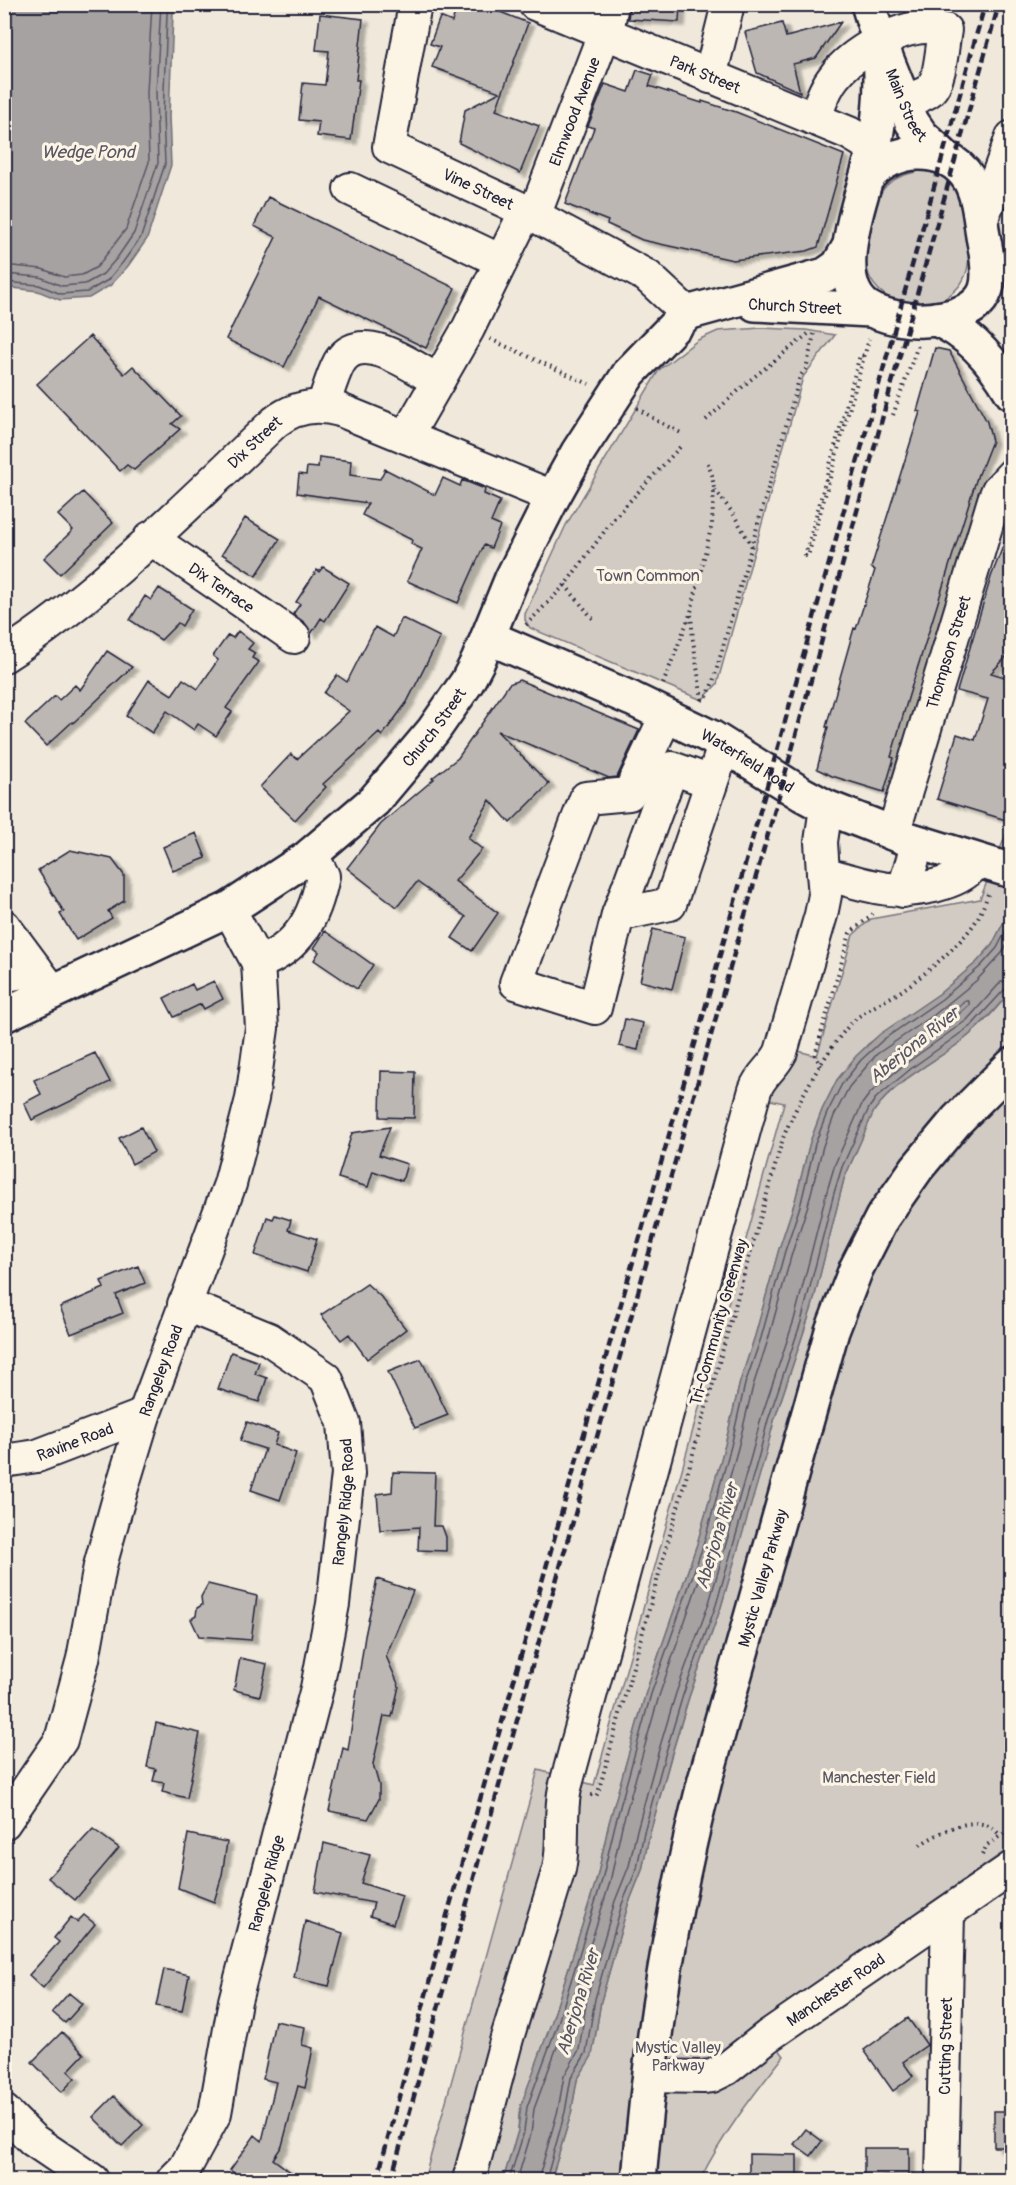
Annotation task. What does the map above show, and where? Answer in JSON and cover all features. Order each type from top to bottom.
[{"type":"main road","name":"Main Street","points":[[868,4],[879,40],[916,128],[947,159]]},
{"type":"main road","name":"Main Street","points":[[871,163],[882,86],[879,40]]},
{"type":"main road","points":[[990,300],[966,311],[936,319],[903,319],[870,324],[850,281],[848,266],[849,247],[871,163],[880,164],[904,154],[922,153],[947,159],[960,168],[969,181],[976,196],[981,222],[1000,268],[988,283],[990,300],[992,331],[1006,382]]},
{"type":"main road","name":"Church Street","points":[[4,1015],[44,981],[230,909],[311,854],[374,801],[433,730],[467,682],[502,643],[512,578],[578,452],[630,372],[687,313],[825,275],[838,266],[849,247]]},
{"type":"main road","name":"Church Street","points":[[720,303],[870,324]]},
{"type":"main road","points":[[936,319],[954,327],[967,337],[1006,382]]},
{"type":"main road","name":"Waterfield Road","points":[[502,643],[678,706],[724,746],[826,807],[905,838],[1011,872]]},
{"type":"main road","name":"Mystic Valley Parkway","points":[[639,2181],[650,2076],[670,1941],[696,1812],[837,1314],[874,1231],[897,1194],[948,1131],[1011,1065]]},
{"type":"street","name":"Vine Street","points":[[415,4],[388,147],[530,213],[646,276],[687,313]]},
{"type":"street","name":"Park Street","points":[[535,4],[849,134],[871,163]]},
{"type":"street","name":"Elmwood Avenue","points":[[406,437],[468,329],[501,261],[530,213],[604,34],[611,15],[612,4]]},
{"type":"street","points":[[710,77],[728,4]]},
{"type":"street","points":[[814,119],[825,92],[836,74],[879,40],[920,27],[945,30],[937,77],[933,86],[923,95],[903,100]]},
{"type":"street","points":[[981,222],[1011,137]]},
{"type":"street","points":[[350,189],[501,261]]},
{"type":"street","points":[[323,406],[340,361],[353,351],[368,348],[390,353],[438,381]]},
{"type":"street","name":"Dix Street","points":[[4,656],[68,609],[150,538],[282,417],[297,409],[323,406],[339,410],[553,497]]},
{"type":"street","name":"Thompson Street","points":[[903,891],[905,838],[994,500],[998,490],[1011,475]]},
{"type":"street","name":"Dix Terrace","points":[[150,538],[294,636]]},
{"type":"street","points":[[678,706],[629,794],[586,798],[516,983],[595,1008],[618,915],[672,768],[711,782]]},
{"type":"street","points":[[618,915],[670,904],[724,746]]},
{"type":"street","points":[[470,2181],[507,2038],[559,1869],[563,1848],[562,1809],[565,1788],[754,1095],[759,1080],[775,1063],[781,1052],[817,932],[824,901],[821,842],[826,807]]},
{"type":"street","points":[[258,963],[275,957],[301,935],[318,900],[323,876],[311,854]]},
{"type":"street","points":[[823,873],[903,891],[953,881],[965,875],[978,861]]},
{"type":"street","name":"Rangeley Road","points":[[4,1823],[61,1740],[83,1659],[100,1566],[144,1415],[230,1184],[252,1099],[262,1028],[258,963],[230,909]]},
{"type":"street","points":[[4,926],[44,981]]},
{"type":"street","points":[[4,972],[44,981]]},
{"type":"street","name":"Rangely Ridge Road","points":[[184,1304],[269,1339],[326,1378],[344,1423],[348,1474],[337,1575]]},
{"type":"street","name":"Ravine Road","points":[[4,1461],[38,1456],[144,1415]]},
{"type":"street","name":"Rangeley Ridge","points":[[173,2181],[185,2168],[215,2113],[235,2001],[317,1688],[337,1575]]},
{"type":"street","name":"Manchester Road","points":[[650,2076],[703,2077],[712,2076],[726,2069],[768,2036],[1011,1868]]},
{"type":"street","name":"Cutting Street","points":[[942,2181],[948,1913]]},
{"type":"street","points":[[4,2111],[33,2140],[92,2181]]},
{"type":"path","points":[[866,357],[860,355],[805,556],[808,556],[862,362],[865,350],[870,324]]},
{"type":"path","points":[[678,706],[707,697],[713,682],[753,548],[800,376],[806,369],[815,328],[749,381],[706,420]]},
{"type":"path","points":[[495,341],[585,382]]},
{"type":"path","points":[[893,415],[916,352]]},
{"type":"path","points":[[502,643],[526,624],[566,585],[615,517],[680,447]]},
{"type":"path","points":[[678,706],[691,612],[712,524],[714,488],[707,461]]},
{"type":"path","points":[[714,488],[732,512],[753,548]]},
{"type":"path","points":[[566,585],[594,620]]},
{"type":"path","points":[[678,706],[694,650],[691,612]]},
{"type":"path","name":"Tri-Community Greenway","points":[[565,1788],[596,1796],[598,1793],[783,1138],[797,1108],[844,1031],[858,1017],[915,981],[958,942],[980,915],[988,894]]},
{"type":"path","points":[[821,1066],[815,1055],[850,933],[874,913]]},
{"type":"path","points":[[920,1845],[942,1832],[967,1824],[986,1824],[994,1828],[1000,1836]]},
{"type":"green space","points":[[919,171],[941,176],[956,187],[960,196],[969,251],[967,269],[959,286],[942,300],[926,305],[896,301],[879,290],[868,273],[865,253],[868,228],[881,193],[893,180]]},
{"type":"green space","name":"Town Common","points":[[761,328],[806,330],[835,335],[803,377],[717,684],[702,700],[530,628],[525,620],[525,614],[566,525],[659,370],[698,340],[718,331]]},
{"type":"green space","points":[[1011,822],[1011,908],[992,945],[977,962],[939,994],[868,1044],[837,1080],[810,1142],[795,1201],[740,1382],[697,1544],[646,1692],[609,1823],[597,1878],[552,2021],[519,2113],[518,2131],[503,2180],[424,2180],[538,1770],[594,1785],[784,1103],[766,1099],[769,1092],[798,1051],[817,1056],[853,935],[871,919],[980,899]]},
{"type":"green space","name":"Manchester Field","points":[[1011,990],[1011,1847],[759,2022],[784,2056],[728,2131],[700,2180],[551,2180],[571,2114],[577,2080],[594,2045],[601,2001],[628,1905],[642,1870],[671,1757],[689,1697],[721,1607],[774,1421],[812,1307],[844,1179],[874,1111],[883,1100],[904,1081],[969,1035]]},
{"type":"water","name":"Wedge Pond","points":[[5,4],[175,5],[169,116],[171,165],[147,239],[111,285],[89,298],[60,300],[38,291],[5,287]]},
{"type":"water","name":"Aberjona River","points":[[1011,908],[1011,990],[969,1035],[904,1081],[883,1100],[874,1111],[844,1179],[812,1307],[774,1421],[721,1607],[671,1756],[642,1870],[628,1905],[601,2001],[592,2056],[577,2080],[571,2114],[551,2180],[503,2180],[518,2131],[521,2105],[552,2021],[597,1878],[609,1823],[646,1692],[697,1544],[740,1382],[795,1201],[810,1142],[822,1110],[837,1080],[856,1056],[880,1034],[939,994],[977,962],[992,945]]},
{"type":"building","points":[[458,4],[480,4],[528,23],[496,110],[539,126],[520,173],[459,143],[465,110],[500,92],[432,67],[440,47],[430,44],[440,17],[452,22]]},
{"type":"building","points":[[630,4],[680,4],[679,22],[628,19]]},
{"type":"building","points":[[320,14],[363,19],[356,80],[359,80],[351,140],[317,136],[319,122],[299,120],[303,83],[325,85],[329,51],[316,50]]},
{"type":"building","points":[[841,22],[816,58],[793,64],[800,92],[757,73],[745,32],[782,23],[786,37]]},
{"type":"building","points":[[637,70],[653,75],[649,86],[736,112],[844,155],[818,247],[807,251],[733,260],[642,240],[607,224],[608,221],[565,204],[594,128],[588,126],[605,84],[629,92]]},
{"type":"building","points":[[268,197],[455,288],[426,348],[319,296],[284,367],[226,339],[276,237],[254,226]]},
{"type":"building","points":[[90,336],[124,374],[133,366],[181,416],[172,424],[180,429],[134,470],[127,465],[120,471],[37,384]]},
{"type":"building","points":[[935,348],[949,351],[987,422],[992,441],[978,474],[909,695],[891,757],[894,758],[884,792],[817,769],[828,727],[826,727],[854,628],[856,629],[875,570],[871,568],[920,412],[917,411]]},
{"type":"building","points":[[319,457],[351,461],[350,475],[380,479],[385,469],[435,495],[443,478],[460,486],[462,480],[485,489],[484,494],[500,501],[491,522],[500,526],[491,548],[484,545],[458,603],[407,581],[422,549],[411,544],[412,540],[362,515],[368,503],[297,493],[299,474],[306,475],[307,467],[318,468]]},
{"type":"building","points":[[83,492],[113,523],[60,574],[44,558],[73,530],[58,515]]},
{"type":"building","points":[[245,518],[280,539],[256,576],[222,554]]},
{"type":"building","points":[[1010,528],[1011,652],[991,673],[1011,679],[1011,732],[1006,749],[1011,751],[1011,802],[1006,820],[937,799],[957,734],[975,740],[988,699],[957,691],[991,577]]},
{"type":"building","points":[[323,567],[349,583],[325,621],[321,618],[311,634],[305,623],[293,614],[300,604],[296,602],[317,570],[319,572]]},
{"type":"building","points":[[159,588],[192,609],[182,626],[178,623],[161,640],[130,620],[145,596],[151,600]]},
{"type":"building","points":[[402,618],[440,637],[407,702],[382,736],[379,733],[323,784],[326,787],[295,820],[260,787],[291,754],[297,759],[349,711],[324,693],[337,675],[347,682],[375,627],[393,637]]},
{"type":"building","points":[[238,631],[253,643],[248,649],[255,653],[252,658],[259,662],[226,708],[232,712],[216,736],[198,724],[194,730],[167,711],[152,733],[126,716],[149,680],[172,695],[183,679],[198,689],[218,660],[213,656],[228,635],[233,638]]},
{"type":"building","points":[[107,651],[132,667],[46,746],[25,724],[55,696],[59,700],[75,685],[80,690]]},
{"type":"building","points":[[519,680],[639,730],[617,777],[609,778],[497,731],[549,784],[510,823],[490,800],[468,838],[482,849],[455,881],[498,913],[472,951],[452,938],[466,917],[417,882],[397,907],[347,868],[381,824],[458,758],[509,684]]},
{"type":"building","points":[[196,833],[206,858],[173,871],[163,847]]},
{"type":"building","points":[[70,850],[112,859],[124,875],[124,901],[108,911],[112,918],[76,940],[60,914],[64,912],[38,870]]},
{"type":"building","points":[[653,929],[685,937],[672,989],[640,981]]},
{"type":"building","points":[[325,931],[373,965],[357,989],[314,960],[319,952],[314,948]]},
{"type":"building","points":[[214,981],[223,999],[204,1009],[201,1004],[174,1017],[164,998],[192,984],[195,990]]},
{"type":"building","points":[[625,1019],[643,1023],[638,1050],[619,1046]]},
{"type":"building","points":[[95,1053],[110,1082],[32,1120],[24,1103],[41,1094],[34,1080]]},
{"type":"building","points":[[381,1071],[415,1072],[414,1118],[380,1117]]},
{"type":"building","points":[[141,1127],[154,1152],[132,1164],[119,1138]]},
{"type":"building","points":[[390,1127],[379,1155],[407,1164],[402,1181],[373,1171],[368,1187],[338,1178],[352,1133]]},
{"type":"building","points":[[275,1215],[291,1220],[288,1230],[317,1239],[307,1272],[255,1255],[267,1217],[273,1219]]},
{"type":"building","points":[[138,1266],[145,1283],[116,1295],[123,1313],[71,1334],[60,1307],[104,1288],[101,1281]]},
{"type":"building","points":[[367,1284],[381,1297],[406,1329],[367,1359],[349,1334],[341,1340],[321,1315]]},
{"type":"building","points":[[231,1352],[259,1362],[255,1374],[267,1378],[259,1402],[218,1389]]},
{"type":"building","points":[[421,1359],[448,1415],[415,1428],[388,1372]]},
{"type":"building","points":[[247,1422],[278,1433],[274,1445],[296,1453],[280,1500],[251,1490],[265,1449],[240,1441]]},
{"type":"building","points":[[393,1472],[435,1473],[433,1526],[442,1526],[446,1537],[446,1551],[418,1550],[419,1527],[380,1530],[377,1494],[392,1492]]},
{"type":"building","points":[[377,1579],[413,1591],[386,1656],[399,1686],[392,1717],[384,1716],[373,1764],[379,1785],[379,1799],[368,1819],[329,1811],[343,1748],[348,1750],[365,1636]]},
{"type":"building","points":[[208,1584],[257,1596],[251,1640],[199,1636],[191,1619],[196,1616],[197,1608],[202,1605],[201,1597]]},
{"type":"building","points":[[240,1658],[267,1664],[260,1696],[234,1690]]},
{"type":"building","points":[[156,1723],[200,1733],[187,1798],[162,1792],[164,1783],[153,1781],[156,1769],[147,1767]]},
{"type":"building","points":[[93,1829],[119,1848],[75,1900],[48,1878]]},
{"type":"building","points":[[188,1834],[227,1842],[222,1875],[214,1902],[178,1888]]},
{"type":"building","points":[[324,1843],[370,1855],[361,1883],[402,1896],[393,1924],[370,1916],[374,1903],[315,1892]]},
{"type":"building","points":[[84,1915],[95,1924],[43,1988],[29,1975],[59,1942],[54,1938],[71,1917],[77,1922]]},
{"type":"building","points":[[305,1921],[343,1933],[329,1986],[294,1978]]},
{"type":"building","points":[[164,1969],[189,1975],[182,2011],[156,2006]]},
{"type":"building","points":[[69,1993],[82,2004],[65,2023],[52,2012]]},
{"type":"building","points":[[908,2018],[927,2045],[903,2062],[913,2076],[893,2091],[864,2050]]},
{"type":"building","points":[[275,2021],[305,2027],[302,2045],[313,2048],[305,2088],[298,2086],[282,2146],[273,2159],[303,2181],[245,2181],[230,2170],[255,2135],[262,2141],[276,2082],[263,2079]]},
{"type":"building","points":[[62,2032],[84,2054],[68,2071],[75,2078],[62,2092],[32,2062]]},
{"type":"building","points":[[114,2096],[143,2125],[122,2146],[93,2117]]},
{"type":"building","points":[[994,2111],[1011,2111],[1011,2147],[994,2147]]},
{"type":"building","points":[[806,2129],[822,2141],[811,2156],[794,2144]]},
{"type":"building","points":[[864,2148],[909,2148],[909,2177],[864,2177]]},
{"type":"building","points":[[749,2154],[797,2155],[797,2181],[749,2181]]},
{"type":"railway","points":[[377,2180],[446,1919],[704,1012],[985,4]]},
{"type":"railway","points":[[391,2180],[530,1673],[793,746],[999,4]]}]
